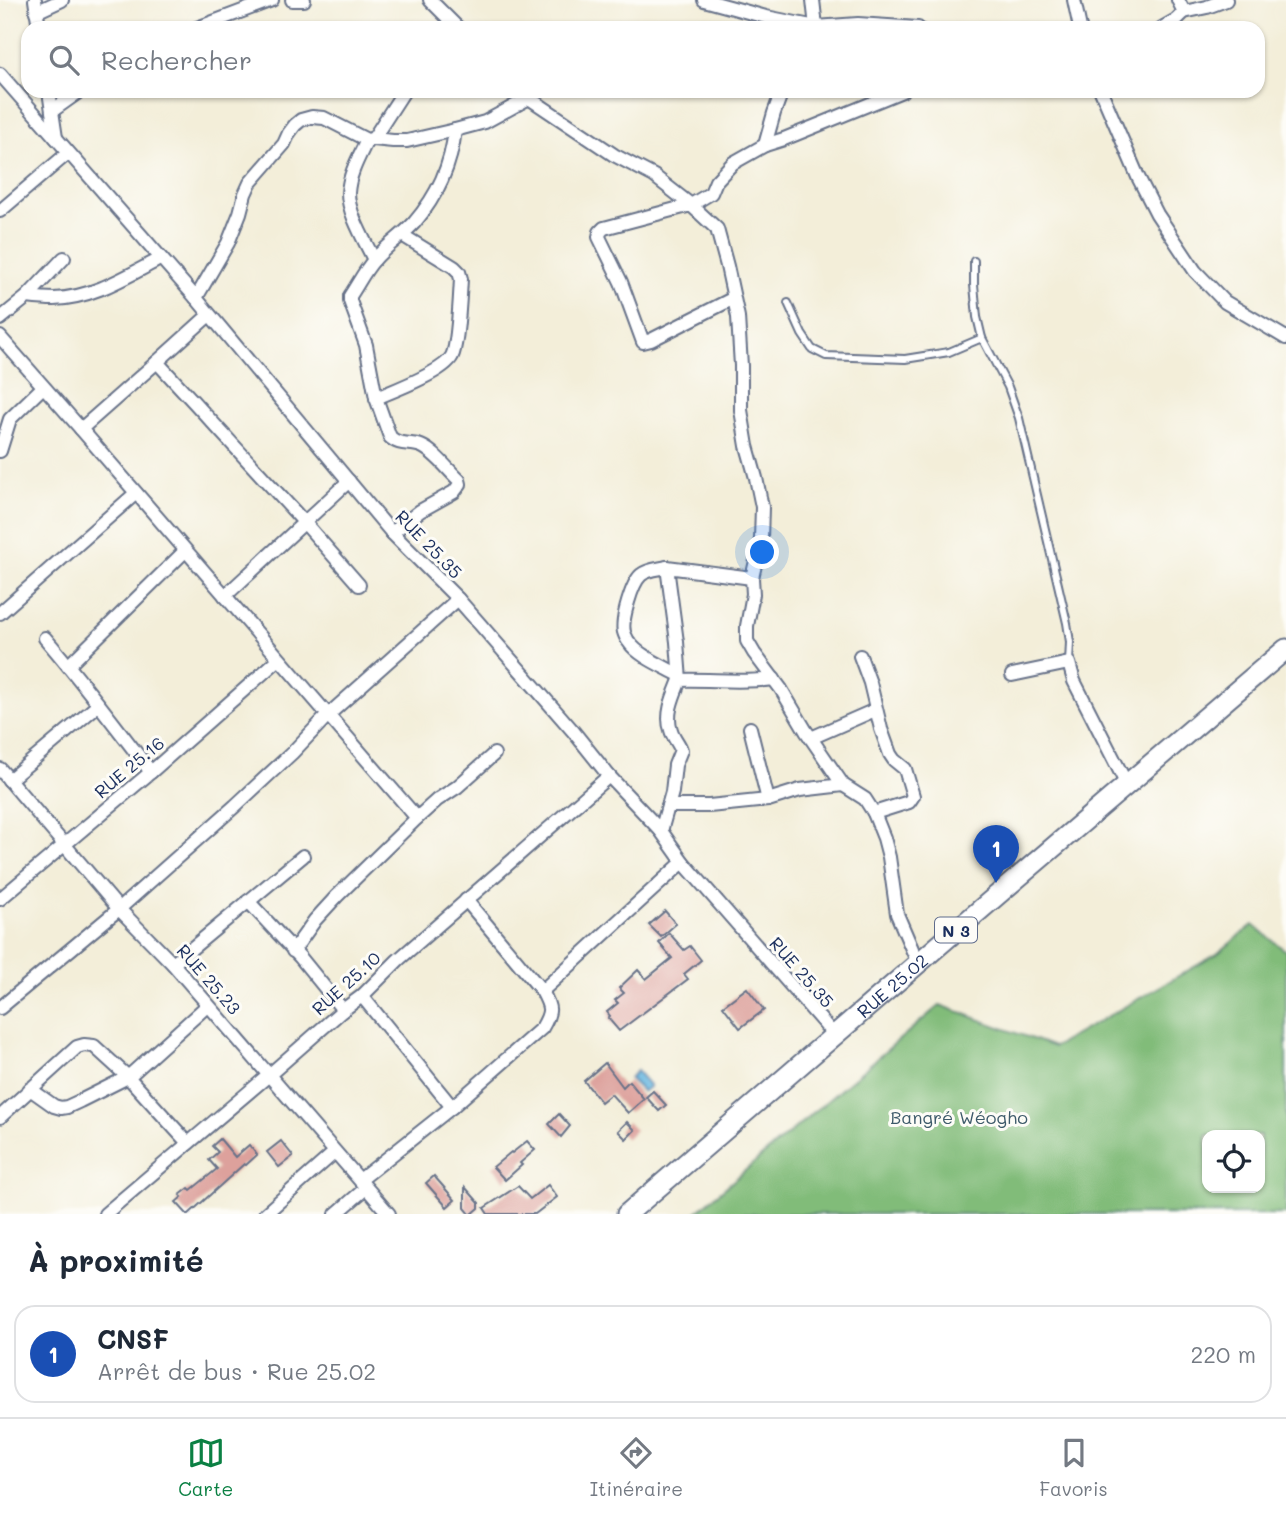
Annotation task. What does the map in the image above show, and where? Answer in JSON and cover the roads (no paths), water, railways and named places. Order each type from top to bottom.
[{"type":"main road","name":"RUE 25.02","points":[[628,1214],[1286,649]]},
{"type":"street","points":[[36,6],[62,0]]},
{"type":"street","points":[[216,21],[272,0]]},
{"type":"street","points":[[292,0],[303,0]]},
{"type":"street","points":[[430,0],[451,21]]},
{"type":"street","points":[[704,0],[784,21]]},
{"type":"street","points":[[811,21],[813,0]]},
{"type":"street","points":[[1074,0],[1078,21]]},
{"type":"street","points":[[1181,6],[1207,8],[1226,0]]},
{"type":"street","name":"RUE 25.35","points":[[0,74],[196,298],[393,533],[458,599],[609,776],[661,831],[683,862],[835,1036]]},
{"type":"street","points":[[50,98],[56,139]]},
{"type":"street","points":[[52,111],[70,98]]},
{"type":"street","points":[[374,260],[356,221],[348,193],[354,169],[370,139],[399,98]]},
{"type":"street","points":[[196,298],[228,243],[250,183],[301,120],[324,118],[370,139],[407,141],[485,121],[520,98]]},
{"type":"street","points":[[529,98],[614,155],[654,176],[717,229],[738,317],[742,418],[762,507],[761,539],[752,578],[753,594],[747,641],[844,785],[865,799],[874,813],[889,858],[897,914],[918,963]]},
{"type":"street","points":[[765,145],[779,98]]},
{"type":"street","points":[[734,298],[651,340],[641,341],[621,282],[599,237],[600,232],[691,205],[711,193],[716,181],[733,163],[765,145],[885,98]]},
{"type":"street","points":[[1104,98],[1144,190],[1195,271],[1225,302],[1286,338]]},
{"type":"street","points":[[393,533],[420,511],[454,492],[460,484],[422,447],[394,441],[390,437],[376,398],[366,345],[350,296],[374,260],[402,235],[425,209],[446,174],[455,130]]},
{"type":"street","points":[[0,211],[68,152]]},
{"type":"street","points":[[376,398],[440,368],[448,363],[455,350],[461,279],[459,272],[402,235]]},
{"type":"street","points":[[0,319],[27,297],[64,258]]},
{"type":"street","points":[[27,297],[55,299],[78,296],[102,289],[160,259]]},
{"type":"street","points":[[81,429],[209,315]]},
{"type":"street","points":[[0,337],[417,818]]},
{"type":"street","points":[[158,362],[359,585]]},
{"type":"street","points":[[0,452],[5,422],[43,387]]},
{"type":"street","points":[[225,596],[349,481]]},
{"type":"street","points":[[0,613],[136,494]]},
{"type":"street","points":[[69,665],[185,551]]},
{"type":"street","points":[[752,578],[667,567],[648,571],[640,576],[634,586],[625,615],[624,633],[630,644],[679,678],[752,682],[774,679]]},
{"type":"street","points":[[661,831],[672,792],[675,765],[681,751],[669,721],[679,678],[667,567]]},
{"type":"street","points":[[0,1008],[120,909],[292,753],[328,715],[458,599]]},
{"type":"street","points":[[45,638],[151,772]]},
{"type":"street","points":[[860,656],[890,754],[905,769],[912,796],[909,802],[874,813]]},
{"type":"street","name":"RUE 25.16","points":[[0,899],[151,772],[279,659]]},
{"type":"street","points":[[1013,675],[1069,663],[1074,681],[1127,785]]},
{"type":"street","points":[[4,775],[98,705]]},
{"type":"street","points":[[811,738],[875,710]]},
{"type":"street","points":[[750,728],[768,800]]},
{"type":"street","points":[[293,951],[315,920],[337,896],[417,818],[494,754]]},
{"type":"street","name":"RUE 25.23","points":[[4,775],[120,909],[173,964],[389,1214]]},
{"type":"street","name":"RUE 25.10","points":[[105,1214],[362,996],[398,960],[609,776]]},
{"type":"street","points":[[668,806],[709,806],[768,800],[800,790],[844,785]]},
{"type":"street","points":[[173,964],[303,856]]},
{"type":"street","points":[[542,991],[683,862]]},
{"type":"street","points":[[336,1214],[363,1184],[542,1028],[548,1018],[550,1006],[542,991],[466,900]]},
{"type":"street","points":[[248,901],[300,957],[343,1010]]},
{"type":"street","points":[[362,996],[452,1107]]},
{"type":"street","points":[[30,1088],[54,1106],[67,1107],[128,1077],[208,1005]]},
{"type":"street","points":[[0,1117],[77,1047],[94,1046],[128,1077],[188,1143]]},
{"type":"street","points":[[265,1214],[335,1152]]},
{"type":"lane","points":[[974,261],[977,317],[982,338],[1008,387],[1019,418],[1067,623],[1069,663]]},
{"type":"lane","points":[[788,303],[812,349],[826,356],[905,359],[949,352],[982,338]]},
{"type":"water","points":[[637,1071],[650,1086],[643,1092],[629,1078]]},
{"type":"place","name":"CNSF","points":[[996,883]]},
{"type":"park label","name":"Bangré Wéogho","points":[[959,1117]]}]
